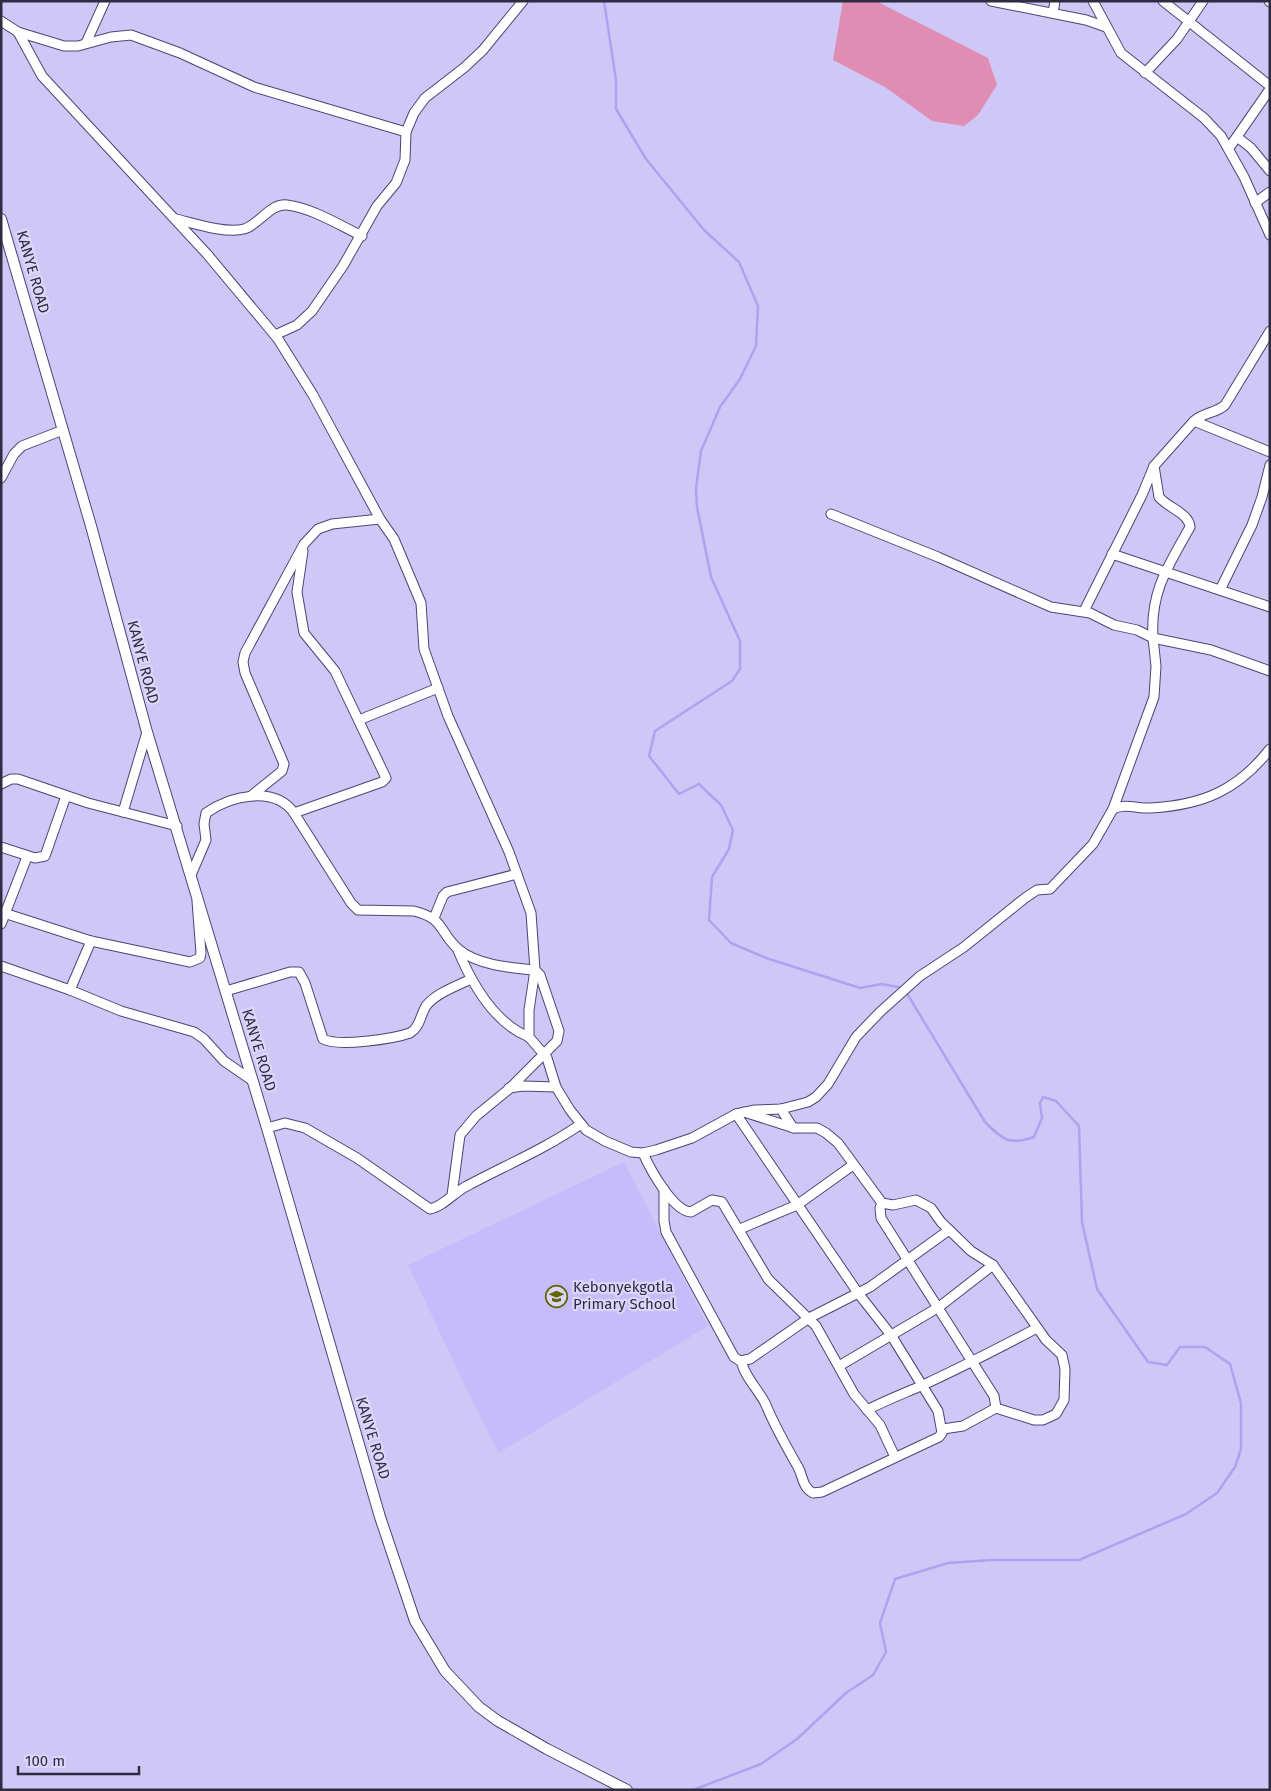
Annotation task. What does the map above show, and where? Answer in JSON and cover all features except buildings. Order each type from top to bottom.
[{"type":"main road","name":"KANYE ROAD","points":[[1,219],[63,430],[147,732],[177,826],[380,1517],[404,1592],[422,1635],[452,1680],[479,1707],[547,1749],[627,1790]]},
{"type":"street","points":[[86,43],[105,1]]},
{"type":"street","points":[[275,335],[297,325],[312,311],[362,236],[377,206],[396,182],[402,169],[407,150],[406,132],[414,113],[425,98],[484,50],[523,1]]},
{"type":"street","points":[[991,1],[1053,13],[1106,27]]},
{"type":"street","points":[[1053,13],[1055,1]]},
{"type":"street","points":[[1164,1],[1270,88],[1229,148]]},
{"type":"street","points":[[1145,73],[1162,57],[1189,23],[1203,1]]},
{"type":"street","points":[[1096,3],[1106,27],[1121,53],[1212,125],[1229,148],[1270,235]]},
{"type":"street","points":[[1,22],[18,32],[64,46],[78,46],[111,37],[131,35],[180,53],[254,87],[406,132]]},
{"type":"street","points":[[18,32],[31,60],[42,76],[176,219],[275,335],[313,395],[380,519],[394,539],[421,602],[423,644],[438,688],[517,874],[531,913],[535,970],[529,1010],[529,1037]]},
{"type":"street","points":[[1237,137],[1251,148],[1270,171]]},
{"type":"street","points":[[1255,203],[1270,192]]},
{"type":"street","points":[[176,219],[214,228],[242,230],[258,222],[273,209],[286,205],[308,212],[362,236]]},
{"type":"street","points":[[1084,611],[1142,495],[1154,466],[1194,420],[1200,415],[1222,408],[1225,405],[1270,332]]},
{"type":"street","points":[[1194,420],[1270,452]]},
{"type":"street","points":[[1,478],[14,454],[22,446],[63,430]]},
{"type":"street","points":[[1220,590],[1252,525],[1262,497],[1270,465]]},
{"type":"street","points":[[191,875],[206,840],[204,824],[206,813],[238,798],[251,796],[282,801],[294,812],[354,907],[361,911],[414,911],[434,918],[457,948],[471,979],[508,1025],[518,1033],[529,1037],[544,1054],[550,1064],[556,1087],[581,1124],[594,1135],[621,1149],[643,1153],[692,1138],[739,1113],[781,1109],[808,1102],[822,1092],[851,1045],[880,1012],[920,976],[964,948],[1037,890],[1050,889],[1093,844],[1113,809],[1154,697],[1156,666],[1153,638],[1153,606],[1166,571],[1190,527],[1190,522],[1159,497],[1154,466]]},
{"type":"street","points":[[831,514],[938,557],[1051,608],[1084,611],[1114,625],[1137,630],[1153,638],[1211,650],[1270,671]]},
{"type":"street","points":[[251,796],[277,776],[284,764],[245,673],[242,662],[250,644],[304,544],[318,530],[332,524],[380,519]]},
{"type":"street","points":[[294,812],[385,780],[386,774],[358,720],[336,671],[304,633],[297,592],[304,544]]},
{"type":"street","points":[[1112,554],[1270,607]]},
{"type":"street","points":[[358,720],[438,688]]},
{"type":"street","points":[[123,812],[147,732]]},
{"type":"street","points":[[1113,809],[1126,806],[1149,808],[1188,803],[1217,794],[1241,780],[1270,749]]},
{"type":"street","points":[[1,784],[11,779],[18,779],[66,796],[177,826]]},
{"type":"street","points":[[1,847],[27,857],[40,858],[45,856],[66,796]]},
{"type":"street","points":[[1,924],[3,912],[27,857]]},
{"type":"street","points":[[434,918],[443,896],[447,892],[517,874]]},
{"type":"street","points":[[3,912],[90,941],[182,962],[196,961],[201,953],[197,920],[197,896]]},
{"type":"street","points":[[70,990],[90,941]]},
{"type":"street","points":[[452,1195],[456,1148],[460,1135],[476,1116],[557,1041],[559,1031],[543,980],[535,970],[496,964],[467,954],[457,948]]},
{"type":"street","points":[[1,966],[70,990],[121,1011],[194,1032],[204,1039],[224,1061],[253,1081]]},
{"type":"street","points":[[226,991],[290,972],[299,972],[305,983],[323,1039],[334,1042],[355,1041],[410,1033],[416,1028],[426,1007],[432,1000],[471,979]]},
{"type":"street","points":[[508,1088],[523,1086],[556,1087]]},
{"type":"street","points":[[792,1124],[796,1106]]},
{"type":"street","points":[[781,1109],[792,1124]]},
{"type":"street","points":[[739,1113],[821,1130],[838,1143],[882,1203],[893,1205],[909,1200],[919,1200],[930,1208],[971,1251],[993,1265],[1037,1328],[1064,1360],[1064,1400],[1061,1408],[1052,1417],[1039,1420],[996,1408],[963,1426],[943,1429]]},
{"type":"street","points":[[739,1113],[796,1205],[891,1336],[938,1411],[943,1429],[939,1437],[895,1456],[822,1492],[810,1492],[782,1441],[764,1401],[742,1367],[742,1361]]},
{"type":"street","points":[[267,1128],[280,1124],[304,1128],[357,1158],[427,1208],[436,1207],[452,1195],[548,1145],[581,1124]]},
{"type":"street","points":[[643,1153],[664,1189],[680,1208],[688,1212],[712,1200],[720,1200],[740,1229],[768,1279],[809,1318],[854,1394],[880,1425],[895,1456]]},
{"type":"street","points":[[740,1229],[796,1205],[853,1165]]},
{"type":"street","points":[[664,1189],[666,1232],[734,1357],[742,1361],[750,1359],[809,1318],[858,1293],[909,1261],[949,1230]]},
{"type":"street","points":[[882,1203],[880,1208],[881,1218],[994,1396],[996,1408]]},
{"type":"street","points":[[839,1366],[939,1307],[993,1265]]},
{"type":"street","points":[[867,1410],[906,1390],[921,1386],[972,1362],[1037,1328]]},
{"type":"shaded area","points":[[843,1],[876,1],[988,58],[997,85],[978,115],[964,126],[932,121],[885,87],[833,60]]},
{"type":"shaded area","name":"Kebonyekgotla Primary School","points":[[624,1162],[708,1326],[499,1453],[476,1409],[408,1265]]},
{"type":"waterway","points":[[604,1],[616,80],[616,109],[646,159],[704,230],[739,262],[758,306],[756,346],[740,379],[720,407],[701,451],[696,488],[697,507],[711,577],[740,641],[740,669],[732,681],[655,731],[649,756],[679,794],[699,784],[721,805],[733,830],[729,849],[712,877],[709,920],[731,943],[766,958],[860,988],[882,984],[903,988]]},
{"type":"waterway","points":[[693,1790],[761,1764],[797,1739],[846,1693],[873,1675],[886,1652],[880,1623],[895,1579],[948,1563],[992,1560],[1079,1560],[1186,1514],[1217,1493],[1235,1467],[1241,1449],[1241,1403],[1230,1364],[1205,1347],[1180,1347],[1167,1365],[1148,1362],[1097,1289],[1082,1222],[1079,1126],[1056,1101],[1043,1097],[1040,1103],[1042,1118],[1034,1137],[1018,1141],[1001,1137],[985,1122],[906,992]]},
{"type":"place","name":"Kebonyekgotla Primary School","points":[[557,1296]]}]
